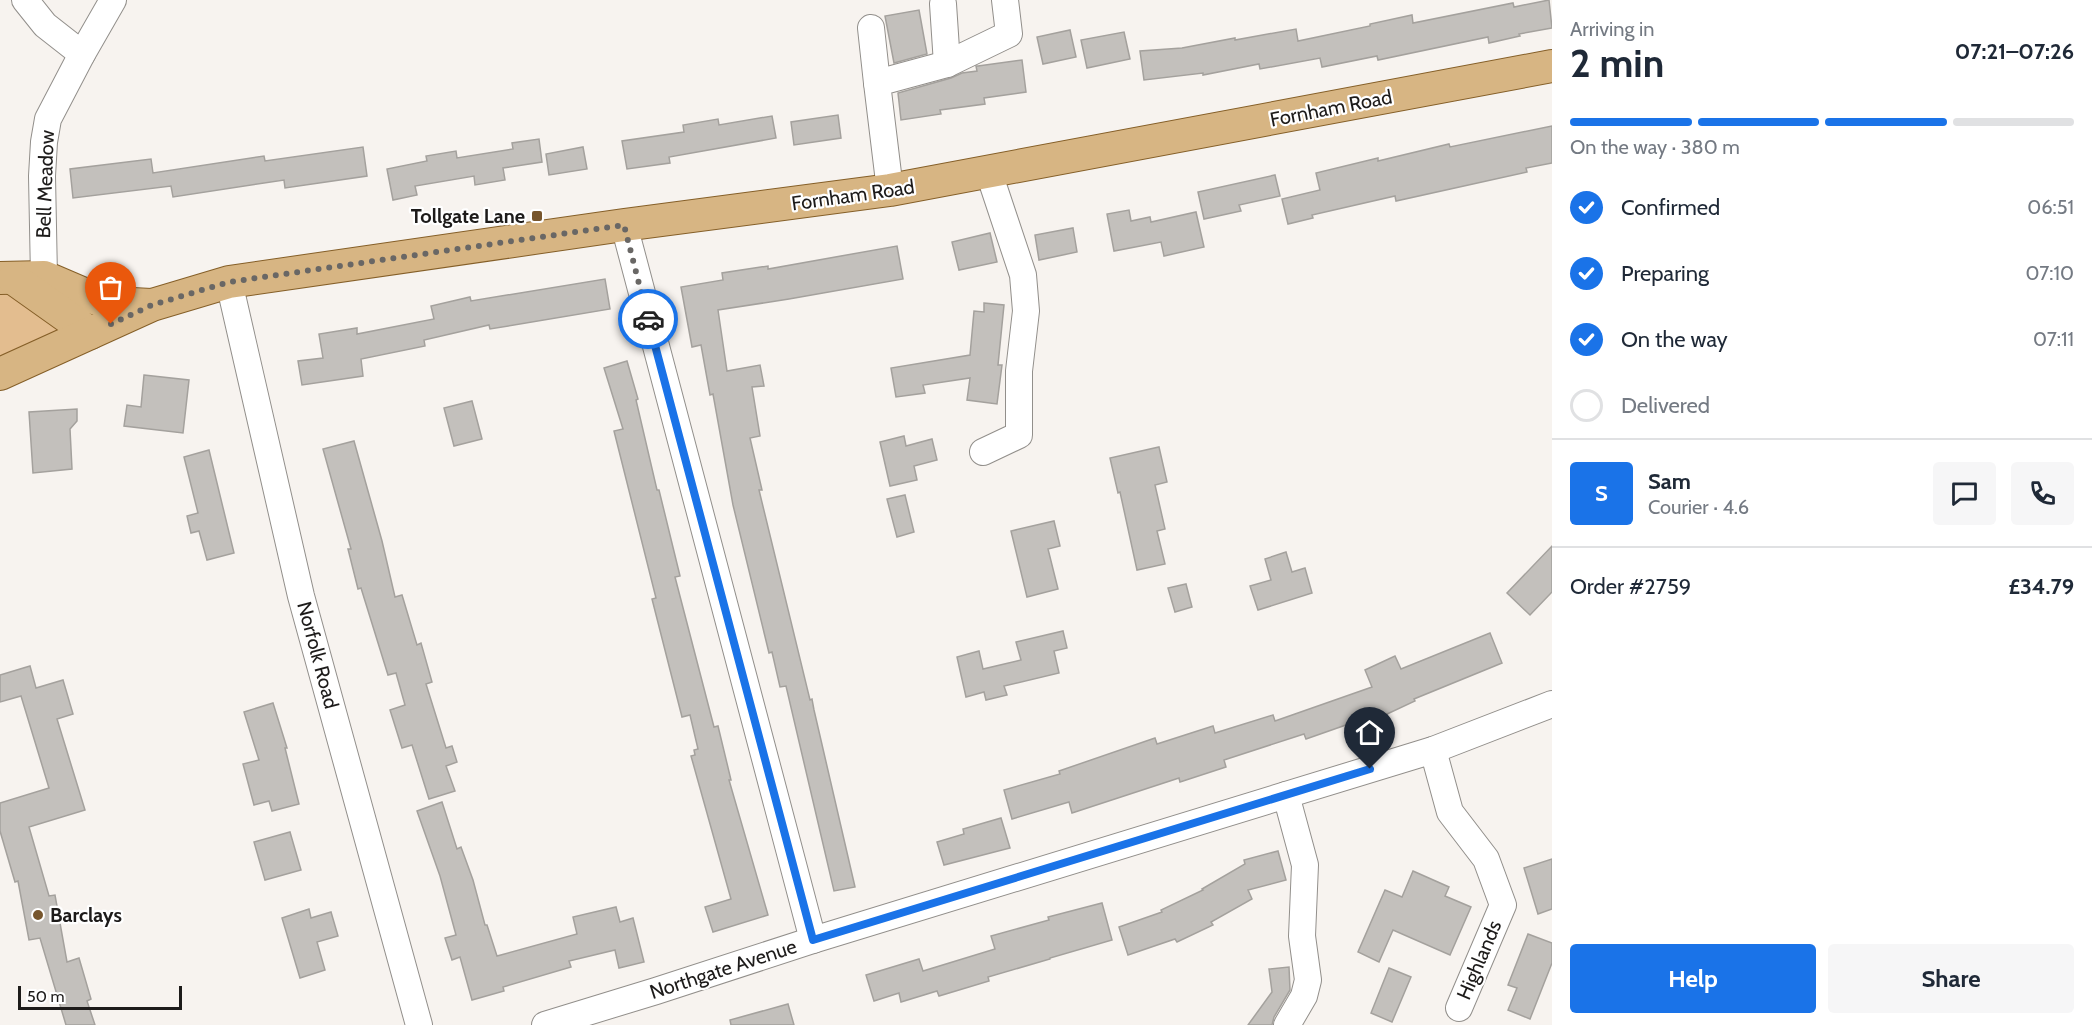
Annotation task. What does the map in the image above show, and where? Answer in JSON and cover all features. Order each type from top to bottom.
[{"type":"main road","name":"Fornham Road","points":[[0,374],[152,305],[229,282],[624,225],[890,190],[1552,66]]},
{"type":"main road","name":"Fornham Road","points":[[19,278],[114,303],[152,305]]},
{"type":"main road","points":[[19,278],[90,333]]},
{"type":"street","points":[[25,0],[45,25],[82,54]]},
{"type":"street","name":"Bell Meadow","points":[[19,278],[48,119],[113,0]]},
{"type":"street","points":[[877,83],[947,64],[1008,34],[1005,0]]},
{"type":"street","points":[[943,4],[947,64]]},
{"type":"street","points":[[871,28],[890,190]]},
{"type":"street","points":[[983,452],[1019,435],[1019,371],[1026,311],[1023,275],[989,173]]},
{"type":"street","points":[[624,225],[813,940]]},
{"type":"street","name":"Norfolk Road","points":[[229,282],[302,596],[419,1025]]},
{"type":"street","name":"Northgate Avenue","points":[[545,1025],[656,992],[813,940],[1433,750],[1552,704]]},
{"type":"street","name":"Highlands","points":[[1433,750],[1450,812],[1486,859],[1503,905],[1459,1008]]},
{"type":"street","points":[[1286,795],[1305,865],[1302,936],[1308,980],[1304,996],[1287,1025]]},
{"type":"shaded area","points":[[0,289],[74,325],[0,359]]},
{"type":"building","points":[[1549,0],[1552,28],[1519,34],[1520,36],[1489,43],[1488,37],[1378,60],[1377,56],[1322,67],[1320,58],[1260,69],[1259,64],[1203,75],[1203,73],[1144,80],[1140,51],[1182,48],[1296,29],[1298,41],[1412,15],[1413,23],[1513,3],[1514,7]]},
{"type":"building","points":[[919,10],[927,54],[894,63],[885,16]]},
{"type":"building","points":[[1070,30],[1076,57],[1043,64],[1037,37]]},
{"type":"building","points":[[1124,32],[1130,59],[1087,68],[1081,40]]},
{"type":"building","points":[[1022,60],[1026,92],[984,98],[985,104],[940,110],[941,114],[901,120],[898,93],[962,73],[977,71],[976,66]]},
{"type":"building","points":[[838,115],[841,138],[794,145],[791,122]]},
{"type":"building","points":[[772,116],[776,138],[669,157],[670,163],[627,169],[622,141],[684,132],[683,125],[718,119],[719,125]]},
{"type":"building","points":[[1552,126],[1552,163],[1526,168],[1527,172],[1396,201],[1395,196],[1312,215],[1313,218],[1288,224],[1282,199],[1320,190],[1316,173],[1378,158],[1378,161],[1449,144],[1450,147]]},
{"type":"building","points":[[539,139],[542,162],[503,168],[505,180],[475,185],[474,176],[415,186],[417,195],[393,200],[387,169],[427,161],[426,156],[456,151],[457,158],[513,149],[512,143]]},
{"type":"building","points":[[363,147],[367,176],[285,188],[284,180],[173,197],[171,186],[73,198],[70,169],[151,159],[153,173],[264,156],[265,161]]},
{"type":"building","points":[[583,147],[587,169],[549,175],[546,154]]},
{"type":"building","points":[[1275,175],[1280,196],[1239,205],[1241,211],[1204,219],[1198,192]]},
{"type":"building","points":[[1129,210],[1131,221],[1150,217],[1151,222],[1196,212],[1204,247],[1164,256],[1161,242],[1114,251],[1107,214]]},
{"type":"building","points":[[1073,228],[1077,252],[1039,260],[1035,235]]},
{"type":"building","points":[[990,233],[997,262],[959,270],[952,242]]},
{"type":"building","points":[[897,246],[903,279],[718,310],[727,371],[760,365],[764,386],[752,387],[760,436],[750,438],[762,490],[759,490],[810,700],[812,699],[855,887],[834,891],[786,686],[780,687],[772,652],[769,653],[733,505],[713,394],[710,395],[701,345],[692,347],[681,287],[723,280],[722,273],[768,266],[768,269]]},
{"type":"building","points":[[605,279],[610,309],[490,329],[489,325],[424,340],[425,346],[361,359],[363,376],[302,385],[298,361],[323,358],[319,334],[357,328],[357,334],[434,319],[431,306],[470,297],[471,301]]},
{"type":"building","points":[[984,303],[1004,305],[998,365],[1002,365],[997,404],[967,400],[970,378],[923,385],[925,393],[896,397],[891,368],[970,355],[974,311],[984,312]]},
{"type":"building","points":[[627,361],[680,576],[675,577],[714,727],[718,726],[731,780],[729,780],[768,915],[713,932],[705,907],[731,899],[691,756],[695,755],[694,750],[698,749],[690,715],[682,717],[652,599],[656,598],[614,431],[623,429],[604,368]]},
{"type":"building","points":[[144,375],[189,380],[183,433],[124,426],[127,405],[141,407]]},
{"type":"building","points":[[472,401],[482,439],[454,446],[444,408]]},
{"type":"building","points":[[77,409],[77,421],[70,429],[72,469],[33,473],[29,412]]},
{"type":"building","points":[[904,436],[906,446],[932,439],[937,460],[914,466],[917,480],[890,486],[880,442]]},
{"type":"building","points":[[354,441],[395,597],[402,595],[417,645],[421,643],[432,682],[426,684],[446,748],[452,746],[457,762],[446,766],[455,791],[429,799],[412,745],[402,748],[390,710],[405,705],[396,673],[388,675],[361,588],[358,589],[348,549],[351,549],[323,449]]},
{"type":"building","points":[[1159,447],[1167,482],[1155,485],[1165,529],[1157,531],[1165,564],[1137,570],[1110,458]]},
{"type":"building","points":[[209,450],[234,553],[207,560],[199,531],[191,533],[187,516],[198,513],[184,457]]},
{"type":"building","points":[[905,495],[914,532],[897,537],[887,499]]},
{"type":"building","points":[[1054,521],[1060,546],[1048,549],[1058,589],[1027,597],[1011,531]]},
{"type":"building","points":[[1552,546],[1552,592],[1530,615],[1507,593]]},
{"type":"building","points":[[1286,552],[1292,572],[1305,568],[1312,593],[1258,610],[1250,586],[1271,580],[1265,559]]},
{"type":"building","points":[[1186,584],[1192,607],[1175,612],[1168,588]]},
{"type":"building","points":[[1063,631],[1067,648],[1054,651],[1059,673],[1004,686],[1007,695],[986,700],[984,692],[966,697],[957,657],[979,651],[983,669],[1021,660],[1016,642]]},
{"type":"building","points":[[1490,633],[1502,663],[1414,699],[1415,701],[1385,715],[1383,712],[1306,739],[1304,734],[1224,760],[1226,767],[1180,782],[1179,778],[1072,813],[1069,802],[1012,819],[1004,790],[1060,774],[1059,771],[1155,738],[1157,744],[1213,726],[1215,733],[1273,715],[1275,721],[1372,687],[1365,670],[1395,656],[1401,669]]},
{"type":"building","points":[[30,666],[36,688],[63,680],[73,714],[57,719],[85,810],[29,827],[49,896],[55,895],[67,962],[79,958],[91,999],[87,1001],[95,1025],[66,1025],[40,938],[29,940],[18,881],[15,882],[0,831],[0,803],[49,788],[21,696],[0,702],[0,675]]},
{"type":"building","points":[[273,703],[287,748],[285,748],[299,804],[272,811],[269,801],[254,805],[243,764],[259,760],[244,712]]},
{"type":"building","points":[[442,802],[457,849],[461,847],[473,880],[485,925],[487,925],[497,956],[577,934],[573,917],[616,907],[620,922],[633,918],[644,962],[619,968],[615,950],[569,961],[571,967],[503,987],[504,991],[472,1000],[460,957],[452,960],[445,938],[456,935],[440,876],[417,811]]},
{"type":"building","points":[[1001,818],[1010,848],[944,865],[937,842],[964,834],[963,829]]},
{"type":"building","points":[[290,832],[301,870],[265,880],[254,842]]},
{"type":"building","points":[[1278,851],[1286,880],[1248,890],[1252,899],[1211,922],[1213,925],[1177,942],[1175,939],[1128,955],[1119,927],[1162,912],[1161,910],[1203,890],[1245,864],[1244,860]]},
{"type":"building","points":[[1552,859],[1552,909],[1538,914],[1524,868]]},
{"type":"building","points":[[1413,871],[1449,887],[1445,896],[1471,907],[1450,955],[1393,930],[1379,962],[1358,952],[1385,890],[1402,897]]},
{"type":"building","points":[[1102,903],[1112,940],[988,977],[989,981],[939,996],[937,991],[901,1002],[899,993],[874,1001],[866,975],[919,959],[923,971],[995,949],[991,936],[1049,920],[1048,917]]},
{"type":"building","points":[[309,909],[311,918],[331,912],[338,936],[317,942],[325,970],[300,978],[282,918]]},
{"type":"building","points":[[1528,934],[1552,943],[1552,963],[1530,1019],[1508,1010],[1517,988],[1508,985]]},
{"type":"building","points":[[1289,967],[1290,990],[1274,1017],[1272,1025],[1248,1025],[1272,992],[1269,969]]},
{"type":"building","points":[[1389,968],[1411,977],[1392,1022],[1371,1013]]},
{"type":"building","points":[[788,1004],[794,1025],[731,1025],[730,1020]]},
{"type":"way so far","points":[[111,324],[152,305],[229,282],[624,225],[648,319]]},
{"type":"place","name":"Tollgate Lane","points":[[537,216]]},
{"type":"place","name":"Barclays","points":[[38,915]]},
{"type":"route","points":[[648,319],[813,940],[1370,769]]}]
